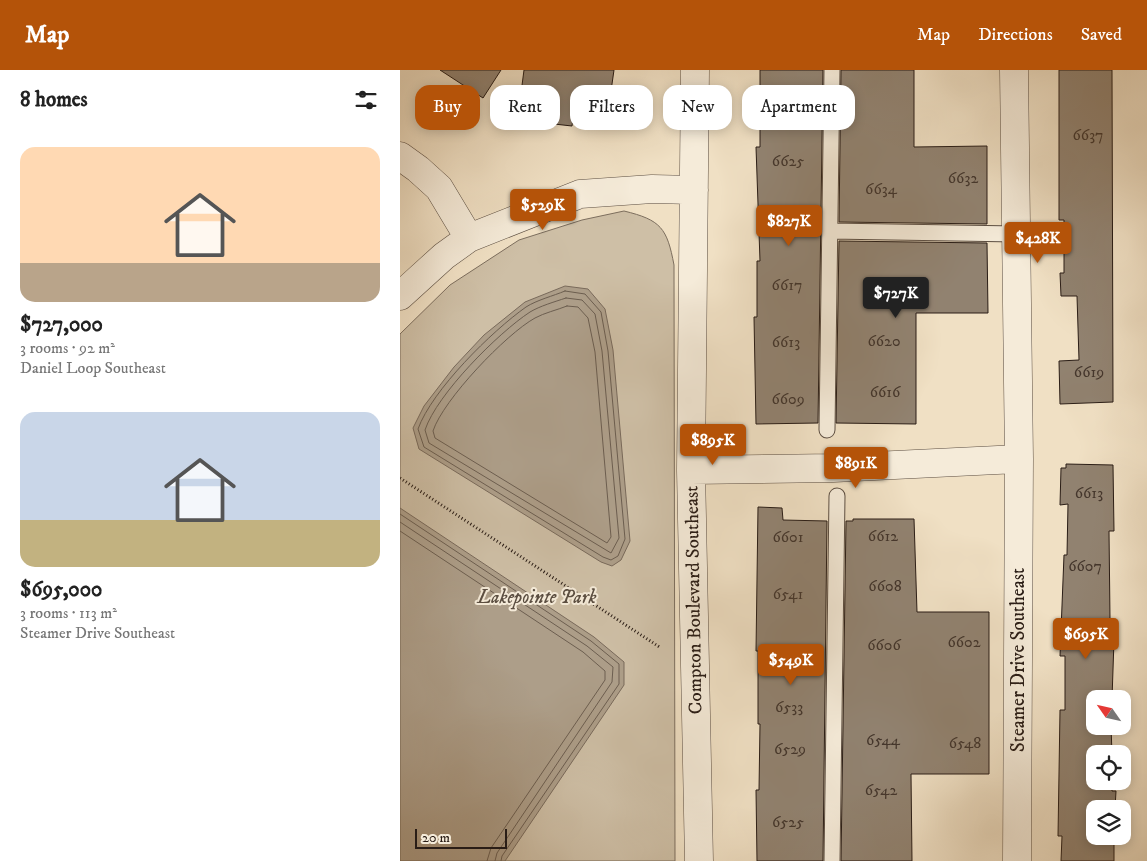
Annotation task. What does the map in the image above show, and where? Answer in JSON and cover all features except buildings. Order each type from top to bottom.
[{"type":"street","name":"Compton Boulevard Southeast","points":[[695,70],[691,470],[699,861]]},
{"type":"street","name":"Steamer Drive Southeast","points":[[1014,70],[1019,459],[1017,861]]},
{"type":"street","points":[[400,156],[418,169],[438,188],[469,238]]},
{"type":"street","points":[[400,296],[444,256],[469,238],[580,194],[652,189],[694,190]]},
{"type":"street","points":[[691,470],[833,468],[1019,459]]},
{"type":"lane","points":[[827,430],[832,70]]},
{"type":"lane","points":[[830,231],[1017,234]]},
{"type":"lane","points":[[832,861],[837,496]]},
{"type":"path","points":[[400,478],[661,648]]},
{"type":"green space","name":"Lakepointe Park","points":[[624,211],[646,218],[660,228],[665,234],[674,265],[675,861],[400,861],[400,334],[450,285],[519,240],[582,220]]},
{"type":"water","points":[[565,286],[588,289],[605,309],[613,350],[630,541],[621,560],[612,566],[601,562],[419,449],[413,428],[424,406],[454,367],[484,335],[525,302]]},
{"type":"water","points":[[400,508],[594,637],[624,662],[624,685],[505,861],[400,861]]}]
